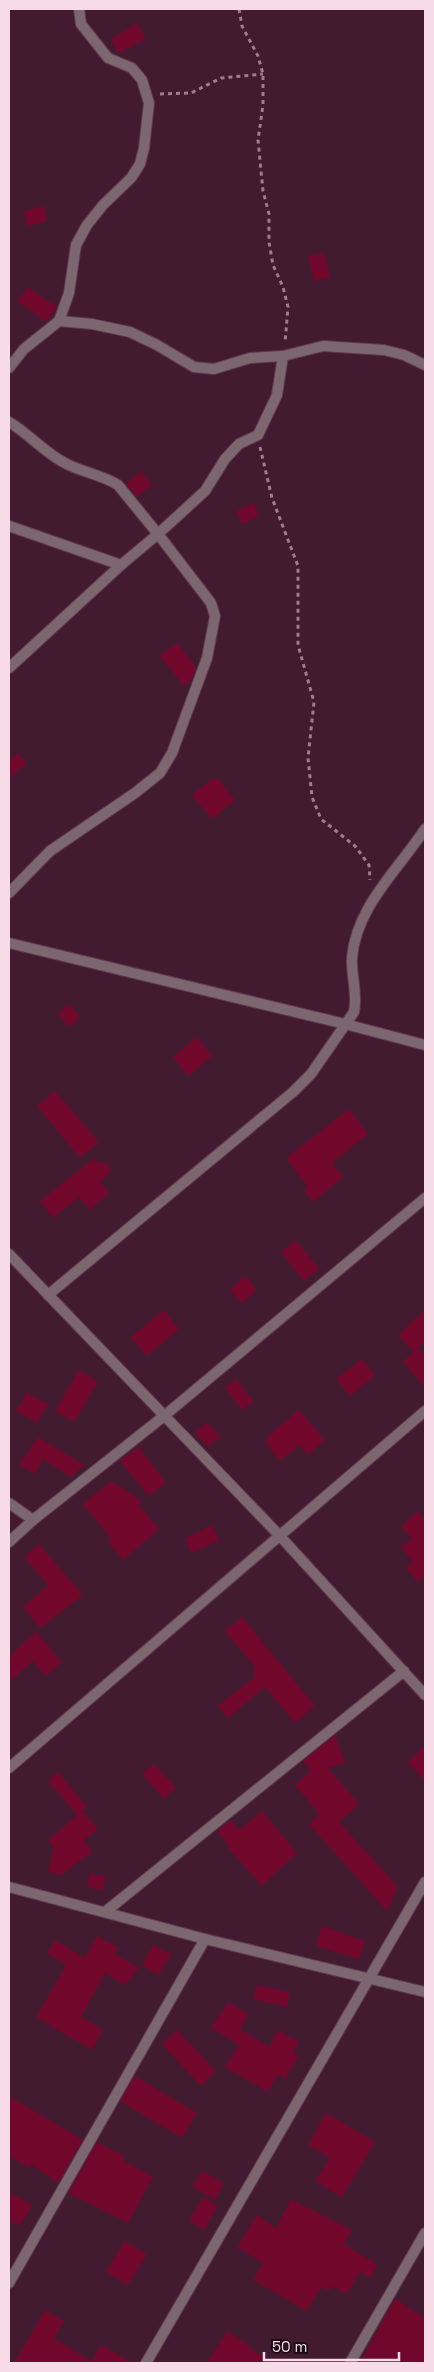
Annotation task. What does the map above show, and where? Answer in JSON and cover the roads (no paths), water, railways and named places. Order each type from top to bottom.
[{"type":"street","points":[[9,368],[24,349],[59,321],[70,293],[76,245],[87,225],[103,205],[131,178],[140,164],[147,134],[147,95],[142,80],[132,68],[108,58],[81,24],[79,9]]},
{"type":"street","points":[[59,321],[92,324],[130,332],[157,345],[194,367],[214,368],[250,358],[284,356],[323,346],[384,350],[404,355],[425,364]]},
{"type":"street","points":[[9,668],[205,491],[225,459],[239,444],[258,435],[277,395],[284,356]]},
{"type":"street","points":[[9,422],[29,435],[46,452],[66,464],[118,485],[211,603],[215,616],[207,658],[172,753],[160,773],[135,793],[50,851],[9,893]]},
{"type":"street","points":[[9,526],[121,565]]},
{"type":"street","points":[[48,1295],[293,1092],[311,1074],[354,1012],[356,999],[352,958],[358,926],[371,903],[425,829]]},
{"type":"street","points":[[9,943],[425,1045]]},
{"type":"street","points":[[9,1542],[33,1520],[164,1416],[425,1198]]},
{"type":"street","points":[[9,1254],[279,1535],[425,1695]]},
{"type":"street","points":[[9,1768],[425,1411]]},
{"type":"street","points":[[9,1503],[33,1520]]},
{"type":"street","points":[[104,1912],[404,1671]]},
{"type":"street","points":[[146,2363],[425,1882]]},
{"type":"street","points":[[9,1887],[205,1939],[425,1992]]},
{"type":"street","points":[[9,2283],[205,1939]]},
{"type":"street","points":[[350,2363],[425,2233]]}]
